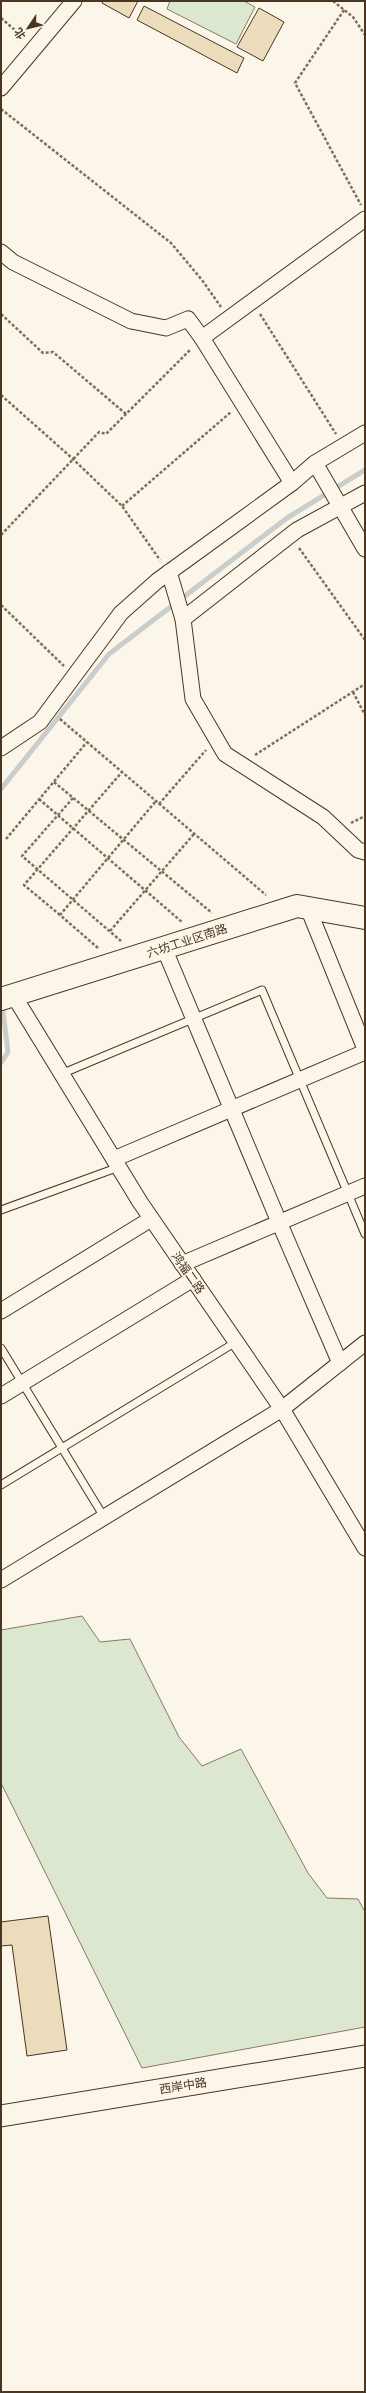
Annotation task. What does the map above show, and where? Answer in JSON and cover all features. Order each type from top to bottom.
[{"type":"main road","name":"六坊工业区南路","points":[[8,997],[297,906],[365,918]]},
{"type":"street","points":[[1,88],[74,1]]},
{"type":"street","points":[[202,338],[252,301],[363,212]]},
{"type":"street","points":[[1,252],[13,262],[131,321],[166,328],[188,319],[202,338],[292,483]]},
{"type":"street","points":[[1,748],[40,722],[122,613],[169,572],[292,483],[315,463],[365,433]]},
{"type":"street","points":[[315,463],[365,548]]},
{"type":"street","points":[[183,619],[290,535],[365,493]]},
{"type":"street","points":[[169,572],[183,619],[193,699],[225,754],[323,817],[358,850],[365,852]]},
{"type":"street","points":[[308,908],[365,1049]]},
{"type":"street","points":[[164,948],[340,1363]]},
{"type":"street","name":"鸿福二路","points":[[8,997],[62,1074],[151,1219],[282,1409],[365,1548]]},
{"type":"street","points":[[116,1163],[231,1109],[365,1052]]},
{"type":"street","points":[[182,1264],[365,1186]]},
{"type":"street","points":[[1,1311],[151,1219]]},
{"type":"street","points":[[1,1396],[193,1280]]},
{"type":"street","points":[[1,1580],[282,1409],[365,1343]]},
{"type":"street","name":"西岸中路","points":[[1,2116],[365,2056]]},
{"type":"lane","points":[[62,1074],[262,990],[365,1234]]},
{"type":"lane","points":[[1,1210],[116,1163]]},
{"type":"lane","points":[[1,1485],[236,1342]]},
{"type":"lane","points":[[1,1348],[104,1517]]},
{"type":"path","points":[[333,1],[353,17],[365,35]]},
{"type":"path","points":[[344,10],[295,83],[363,212]]},
{"type":"path","points":[[1,18],[35,47]]},
{"type":"path","points":[[1,108],[171,243],[202,280],[229,319]]},
{"type":"path","points":[[252,301],[344,446]]},
{"type":"path","points":[[1,314],[43,353],[53,352],[126,414]]},
{"type":"path","points":[[1,535],[99,432],[106,434],[202,338]]},
{"type":"path","points":[[1,395],[73,459],[122,506],[169,572]]},
{"type":"path","points":[[122,506],[242,403]]},
{"type":"path","points":[[290,535],[339,606],[365,640]]},
{"type":"path","points":[[1,605],[74,676]]},
{"type":"path","points":[[241,764],[365,684]]},
{"type":"path","points":[[353,692],[365,715]]},
{"type":"path","points":[[68,726],[283,910]]},
{"type":"path","points":[[159,804],[216,738]]},
{"type":"path","points":[[6,838],[87,742]]},
{"type":"path","points":[[116,963],[24,885],[122,772]]},
{"type":"path","points":[[54,782],[229,927]]},
{"type":"path","points":[[73,798],[22,856],[74,899],[138,956]]},
{"type":"path","points":[[39,799],[199,936]]},
{"type":"path","points":[[60,915],[156,801]]},
{"type":"path","points":[[110,931],[194,834]]},
{"type":"green space","points":[[170,1],[244,1],[255,7],[236,44],[167,9]]},
{"type":"green space","points":[[82,1616],[100,1642],[130,1639],[179,1737],[202,1766],[241,1749],[308,1873],[327,1898],[358,1899],[365,1912],[365,2027],[142,2068],[1,1783],[1,1630]]},
{"type":"building","points":[[103,1],[138,1],[129,18],[102,3]]},
{"type":"building","points":[[144,6],[244,58],[237,73],[137,20]]},
{"type":"building","points":[[259,8],[284,22],[263,61],[237,47]]},
{"type":"building","points":[[48,1916],[67,2050],[27,2056],[12,1945],[1,1946],[1,1922]]},
{"type":"waterway","points":[[1,789],[109,654],[287,518],[365,470]]},
{"type":"waterway","points":[[1,1063],[8,1052],[2,1004]]}]
